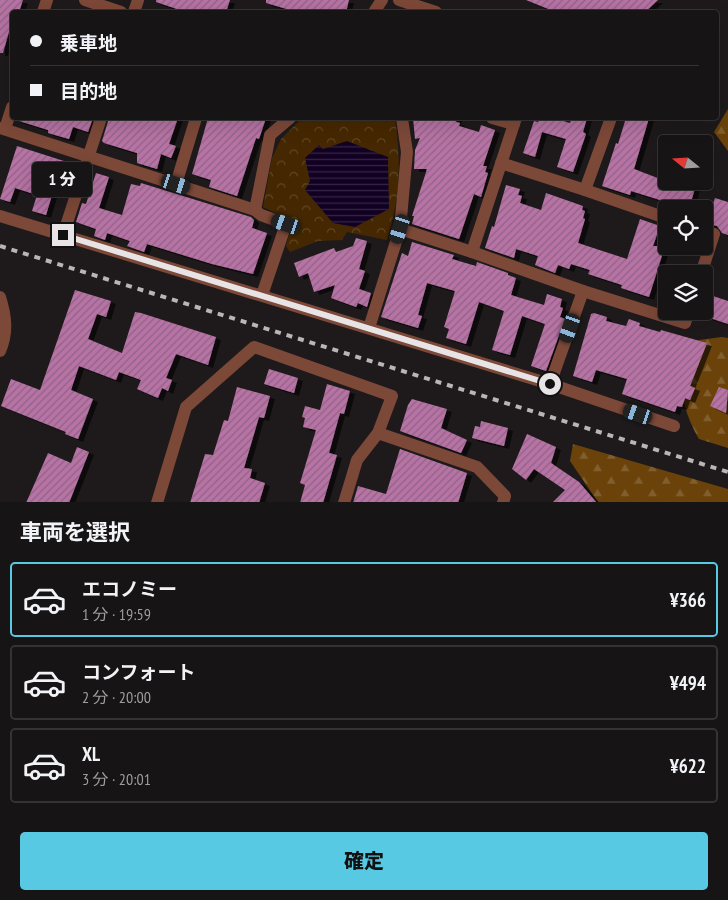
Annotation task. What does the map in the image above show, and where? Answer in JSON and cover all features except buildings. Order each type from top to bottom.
[{"type":"street","points":[[85,0],[115,10]]},
{"type":"street","points":[[399,0],[430,10]]},
{"type":"street","points":[[10,112],[3,128],[255,210],[261,215],[286,224],[262,295]]},
{"type":"street","points":[[63,235],[100,120]]},
{"type":"street","points":[[176,184],[195,120]]},
{"type":"street","points":[[255,210],[270,136],[288,120]]},
{"type":"street","points":[[369,328],[400,229],[407,152],[402,120]]},
{"type":"street","points":[[585,190],[610,120]]},
{"type":"street","points":[[472,252],[515,121]]},
{"type":"street","points":[[501,163],[658,215]]},
{"type":"street","points":[[0,216],[550,384],[674,426]]},
{"type":"street","points":[[400,229],[658,315]]},
{"type":"street","points":[[550,384],[583,291]]},
{"type":"street","points":[[0,297],[5,313],[5,340],[0,351]]},
{"type":"street","points":[[675,320],[685,323],[686,320]]},
{"type":"street","points":[[157,502],[186,407],[254,347],[392,396],[378,433],[357,460],[344,502]]},
{"type":"street","points":[[378,433],[476,467],[505,496],[503,502]]},
{"type":"green space","points":[[728,109],[728,151],[714,132]]},
{"type":"green space","points":[[300,120],[395,120],[399,164],[397,194],[387,240],[347,232],[342,240],[318,241],[290,252],[286,246],[293,221],[263,207],[272,158],[281,139]]},
{"type":"green space","points":[[728,338],[728,448],[699,439],[687,414],[682,387],[685,364],[699,340]]},
{"type":"green space","points":[[573,444],[728,489],[728,502],[598,502],[570,461]]},
{"type":"shaded area","points":[[347,141],[388,157],[389,209],[355,227],[333,223],[305,190],[310,181],[305,158],[319,145],[323,149]]},
{"type":"railway","points":[[0,246],[728,472]]},
{"type":"route","points":[[63,235],[550,384]]}]
